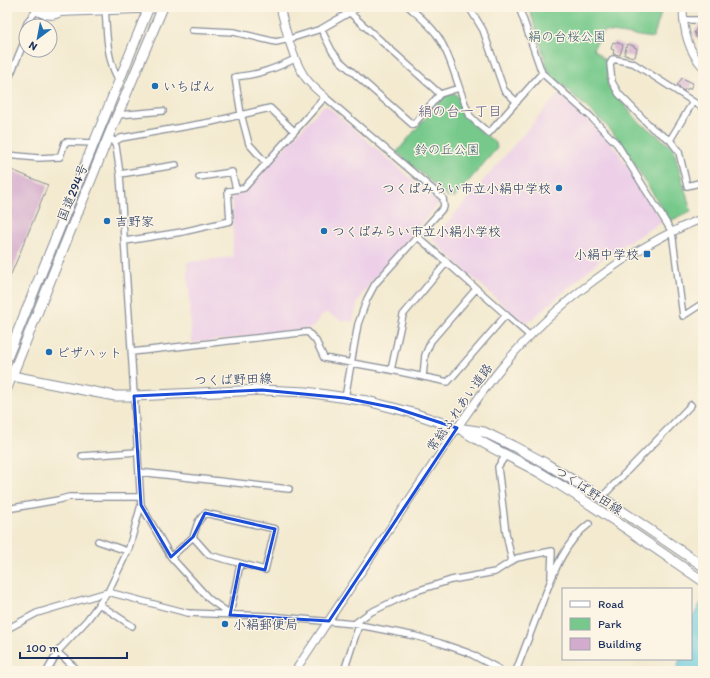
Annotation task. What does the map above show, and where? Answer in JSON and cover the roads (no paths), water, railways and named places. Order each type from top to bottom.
[{"type":"main road","points":[[35,9],[42,14],[50,15],[56,14],[60,10],[163,7]]},
{"type":"main road","name":"国道294号","points":[[7,388],[9,376],[112,138],[118,115],[163,7]]},
{"type":"main road","name":"国道294号","points":[[7,358],[149,8]]},
{"type":"main road","name":"つくば野田線","points":[[9,376],[115,396],[262,390],[306,392],[367,401],[395,408],[457,428],[484,432],[545,463],[610,503],[703,566]]},
{"type":"main road","name":"つくば野田線","points":[[457,428],[478,441],[543,475],[703,580]]},
{"type":"street","points":[[163,7],[168,7]]},
{"type":"street","points":[[280,7],[295,59],[303,75],[312,86],[443,198],[444,207],[376,284],[367,299],[358,324],[345,398]]},
{"type":"street","points":[[192,30],[234,32],[276,42],[321,28],[359,7]]},
{"type":"street","points":[[409,7],[424,20],[437,35],[445,50],[470,116],[489,133],[542,73]]},
{"type":"street","points":[[469,7],[483,30],[504,90],[516,102]]},
{"type":"street","points":[[519,7],[542,73],[590,116],[617,144],[672,232],[683,316],[703,303]]},
{"type":"street","points":[[683,7],[685,35],[691,49],[703,67]]},
{"type":"street","points":[[105,8],[113,72],[120,82]]},
{"type":"street","points":[[7,83],[24,42],[25,29],[28,21],[35,9]]},
{"type":"street","points":[[350,13],[440,94]]},
{"type":"street","points":[[683,20],[703,20]]},
{"type":"street","points":[[321,28],[332,50],[340,61],[413,125],[440,94],[459,88]]},
{"type":"street","points":[[266,163],[249,144],[241,114],[235,77],[255,75],[273,70],[295,59]]},
{"type":"street","points":[[703,108],[633,63],[613,60],[610,64],[612,82],[619,94],[653,128],[670,140],[679,152],[687,186],[703,182]]},
{"type":"street","points":[[125,241],[182,232],[230,221],[228,191],[244,188],[324,97]]},
{"type":"street","points":[[670,140],[693,102]]},
{"type":"street","points":[[47,671],[57,652],[87,620],[108,592],[128,551],[140,505],[132,352],[120,174],[117,150],[112,138],[120,138],[211,122],[270,108],[294,131]]},
{"type":"street","points":[[118,115],[163,111]]},
{"type":"street","points":[[7,155],[38,158],[60,157],[65,142],[95,143]]},
{"type":"street","points":[[120,174],[176,165]]},
{"type":"street","points":[[199,177],[232,172],[236,189]]},
{"type":"street","name":"常総ふれあい道路","points":[[295,671],[457,428],[502,367],[530,336],[556,311],[603,274],[672,232],[703,218]]},
{"type":"street","points":[[418,236],[530,336]]},
{"type":"street","points":[[391,370],[403,315],[447,262]]},
{"type":"street","points":[[422,377],[425,355],[431,341],[476,289]]},
{"type":"street","points":[[132,352],[308,332],[316,341],[324,358],[448,382],[506,314]]},
{"type":"street","points":[[601,498],[691,405]]},
{"type":"street","points":[[82,456],[137,452]]},
{"type":"street","points":[[506,455],[498,467],[506,533],[512,561]]},
{"type":"street","points":[[139,472],[289,489]]},
{"type":"street","points":[[7,509],[69,497],[140,497]]},
{"type":"street","points":[[140,505],[171,557],[208,599],[230,615]]},
{"type":"street","points":[[171,557],[193,537],[198,522],[205,513],[275,529],[265,570],[209,555],[193,537]]},
{"type":"street","points":[[516,671],[558,564],[568,546],[582,529],[589,524]]},
{"type":"street","points":[[98,541],[128,551]]},
{"type":"street","points":[[344,671],[356,624],[369,613],[413,592],[451,580],[495,572],[517,558],[552,551],[551,581]]},
{"type":"street","points":[[230,615],[240,564]]},
{"type":"street","points":[[7,629],[37,613],[108,592],[188,613],[269,616],[356,624],[415,636],[440,643],[469,653],[499,669],[498,671]]},
{"type":"street","points":[[99,604],[132,626]]},
{"type":"street","points":[[57,652],[79,671]]},
{"type":"water","points":[[703,599],[703,671],[676,671],[680,660],[692,660],[693,617]]},
{"type":"place","name":"いちばん","points":[[155,86]]},
{"type":"place","name":"つくばみらい市立小絹中学校","points":[[559,188]]},
{"type":"place","name":"吉野家","points":[[107,221]]},
{"type":"place","name":"つくばみらい市立小絹小学校","points":[[324,231]]},
{"type":"place","name":"小絹中学校","points":[[647,254]]},
{"type":"place","name":"ピザハット","points":[[49,352]]},
{"type":"place","name":"小絹郵便局","points":[[225,624]]},
{"type":"district","name":"絹の台一丁目","points":[[460,111]]},
{"type":"park label","name":"絹の台桜公園","points":[[567,36]]},
{"type":"park label","name":"鈴の丘公園","points":[[447,149]]}]
